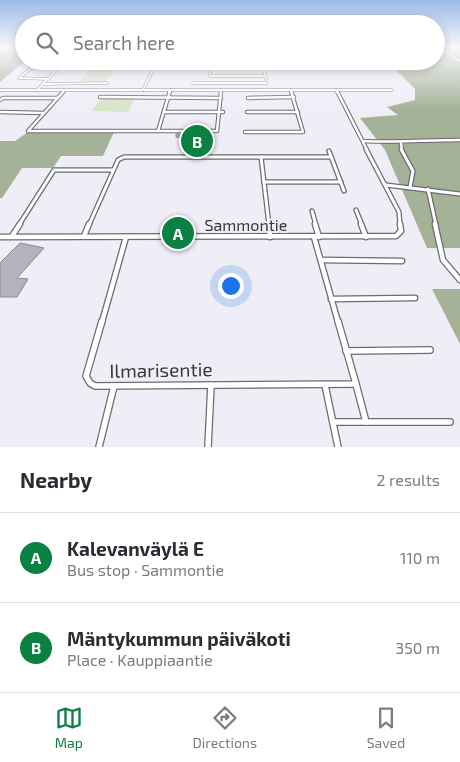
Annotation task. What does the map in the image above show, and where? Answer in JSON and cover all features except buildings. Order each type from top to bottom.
[{"type":"street","points":[[29,70],[19,78],[48,78]]},
{"type":"street","points":[[36,90],[56,70]]},
{"type":"street","points":[[143,90],[153,70]]},
{"type":"street","points":[[211,70],[210,76],[265,76]]},
{"type":"street","points":[[264,70],[268,90]]},
{"type":"street","points":[[193,83],[267,83]]},
{"type":"street","points":[[43,84],[107,84]]},
{"type":"street","points":[[0,90],[392,90]]},
{"type":"street","points":[[64,90],[28,131],[217,131],[221,112],[221,91]]},
{"type":"street","points":[[158,131],[170,90]]},
{"type":"street","points":[[245,132],[303,132],[291,90]]},
{"type":"street","points":[[336,90],[399,212],[401,231]]},
{"type":"street","points":[[100,97],[220,98]]},
{"type":"street","points":[[0,100],[2,98],[57,98]]},
{"type":"street","points":[[248,98],[294,98]]},
{"type":"street","points":[[0,112],[44,112]]},
{"type":"street","points":[[164,112],[221,112]]},
{"type":"street","points":[[246,112],[298,112]]},
{"type":"street","points":[[363,141],[401,143],[425,140],[460,140]]},
{"type":"street","points":[[401,143],[401,148],[413,171],[410,186]]},
{"type":"street","points":[[329,151],[344,191]]},
{"type":"street","points":[[84,236],[118,160],[124,157],[331,157]]},
{"type":"street","points":[[261,157],[270,237]]},
{"type":"street","points":[[12,236],[54,170],[113,170]]},
{"type":"street","points":[[264,182],[341,182]]},
{"type":"street","points":[[386,185],[410,186],[460,194]]},
{"type":"street","points":[[428,189],[443,260],[460,280]]},
{"type":"street","points":[[356,210],[366,237]]},
{"type":"street","points":[[312,211],[321,260],[366,422]]},
{"type":"street","name":"Sammontie","points":[[0,237],[394,237],[401,231]]},
{"type":"street","name":"Ilmarisentie","points":[[126,237],[86,376],[90,383],[95,386],[325,386],[356,384]]},
{"type":"street","points":[[321,260],[402,261]]},
{"type":"street","points":[[331,298],[415,298]]},
{"type":"street","points":[[346,350],[430,350]]},
{"type":"street","points":[[208,447],[211,385]]},
{"type":"street","points":[[98,447],[114,386]]},
{"type":"street","points":[[325,386],[338,447]]},
{"type":"street","points":[[334,422],[450,422]]},
{"type":"green space","points":[[0,68],[15,68],[15,69],[0,82]]},
{"type":"green space","points":[[445,68],[460,68],[460,248],[427,248],[385,150],[360,118],[398,115],[387,107],[415,100],[415,89],[396,70],[445,70]]},
{"type":"green space","points":[[89,70],[114,70],[104,84],[77,84]]},
{"type":"green space","points":[[100,99],[134,99],[128,112],[92,111]]},
{"type":"green space","points":[[28,132],[114,132],[103,156],[61,156],[53,168],[22,168],[2,198],[0,198],[0,141],[15,141]]},
{"type":"green space","points":[[432,289],[460,289],[460,344]]},
{"type":"place","name":"Mäntykummun päiväkoti","points":[[197,141]]},
{"type":"place","name":"Kalevanväylä E","points":[[178,233]]}]
